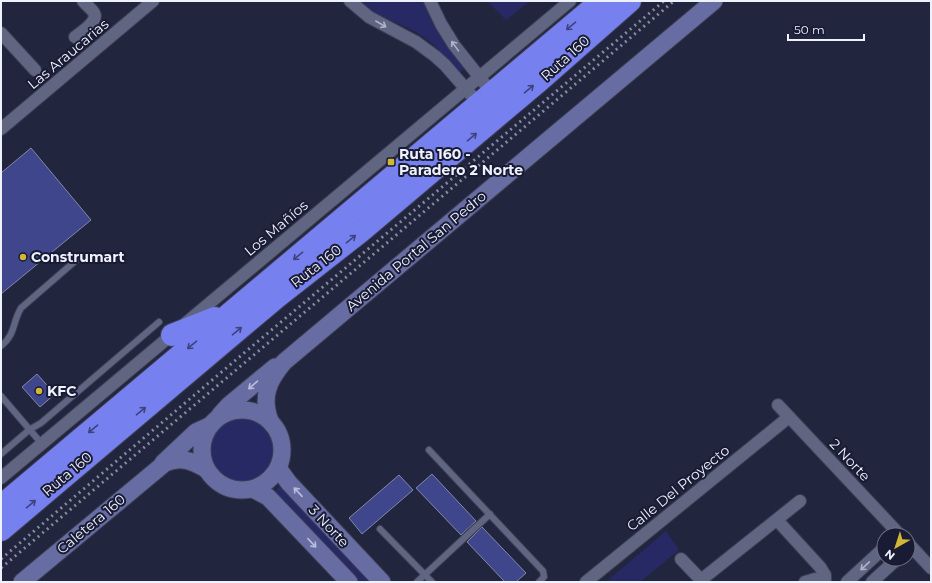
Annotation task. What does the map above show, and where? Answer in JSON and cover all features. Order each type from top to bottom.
[{"type":"highway","name":"Ruta 160","points":[[1,506],[233,311],[479,90],[601,1]]},
{"type":"highway","name":"Ruta 160","points":[[1,530],[266,306],[360,232],[500,114],[630,1]]},
{"type":"highway","points":[[479,90],[497,102],[500,114]]},
{"type":"highway","points":[[166,328],[233,311]]},
{"type":"street","points":[[75,37],[93,22],[95,18],[94,13],[83,1]]},
{"type":"street","name":"Las Araucarias","points":[[1,129],[154,1]]},
{"type":"street","points":[[350,1],[378,23],[407,37],[425,48],[479,90]]},
{"type":"street","points":[[430,1],[479,90]]},
{"type":"street","name":"Los Mañíos","points":[[1,478],[42,444],[166,328],[479,90],[570,1]]},
{"type":"street","name":"Avenida Portal San Pedro","points":[[214,421],[229,405],[268,371],[284,362],[714,1]]},
{"type":"street","points":[[1,33],[35,70]]},
{"type":"street","name":"Avenida Portal San Pedro","points":[[270,421],[266,405],[267,392],[272,377],[284,362]]},
{"type":"street","name":"2 Norte","points":[[778,405],[892,527]]},
{"type":"street","points":[[246,410],[259,414],[270,421],[282,443],[282,456],[278,468],[268,481],[253,489],[244,491],[226,488],[218,483],[206,470],[201,448],[205,433],[214,421],[232,411],[246,410]]},
{"type":"street","name":"Calle Del Proyecto","points":[[586,582],[789,417]]},
{"type":"street","name":"Caletera 160","points":[[160,467],[166,458],[196,432],[214,421]]},
{"type":"street","name":"Caletera 160","points":[[22,582],[160,467],[171,460],[183,459],[195,462],[206,470]]},
{"type":"street","name":"3 Norte","points":[[278,468],[289,483],[382,582]]},
{"type":"street","name":"3 Norte","points":[[253,489],[268,497],[349,582]]},
{"type":"street","points":[[681,559],[702,581],[800,501]]},
{"type":"street","points":[[777,520],[820,567],[825,575],[825,582],[815,580],[805,582]]},
{"type":"street","points":[[916,553],[931,568]]},
{"type":"street","points":[[847,582],[876,555]]},
{"type":"street","points":[[872,582],[888,567]]},
{"type":"lane","points":[[1,346],[10,337],[21,308],[82,256]]},
{"type":"lane","points":[[1,454],[29,430],[41,423],[166,328]]},
{"type":"lane","points":[[1,396],[42,444]]},
{"type":"lane","points":[[430,450],[543,571],[544,577],[539,582]]},
{"type":"lane","points":[[417,582],[490,514]]},
{"type":"lane","points":[[380,529],[432,582]]},
{"type":"shaded area","points":[[359,1],[424,1],[433,20],[466,68],[460,72],[436,47],[425,38],[380,15]]},
{"type":"shaded area","points":[[487,1],[530,1],[506,20]]},
{"type":"shaded area","points":[[241,415],[254,418],[266,425],[273,437],[276,450],[273,463],[266,475],[254,482],[241,485],[228,482],[216,475],[209,463],[206,450],[209,437],[216,425],[228,418]]},
{"type":"shaded area","points":[[281,484],[370,582],[354,582],[271,496]]},
{"type":"shaded area","points":[[666,531],[679,550],[640,582],[607,581]]},
{"type":"building","name":"Construmart","points":[[31,148],[91,220],[1,294],[1,173]]},
{"type":"building","name":"KFC","points":[[37,374],[55,394],[40,407],[22,387]]},
{"type":"building","points":[[432,474],[476,521],[461,535],[416,488]]},
{"type":"building","points":[[399,475],[413,490],[362,534],[349,518]]},
{"type":"building","points":[[482,527],[526,573],[516,582],[505,582],[467,542]]},
{"type":"railway","points":[[1,559],[664,1]]},
{"type":"railway","points":[[1,568],[674,1]]},
{"type":"place","name":"Ruta 160 - Paradero 2 Norte","points":[[391,162]]},
{"type":"place","name":"Construmart","points":[[23,257]]},
{"type":"place","name":"KFC","points":[[39,391]]}]
